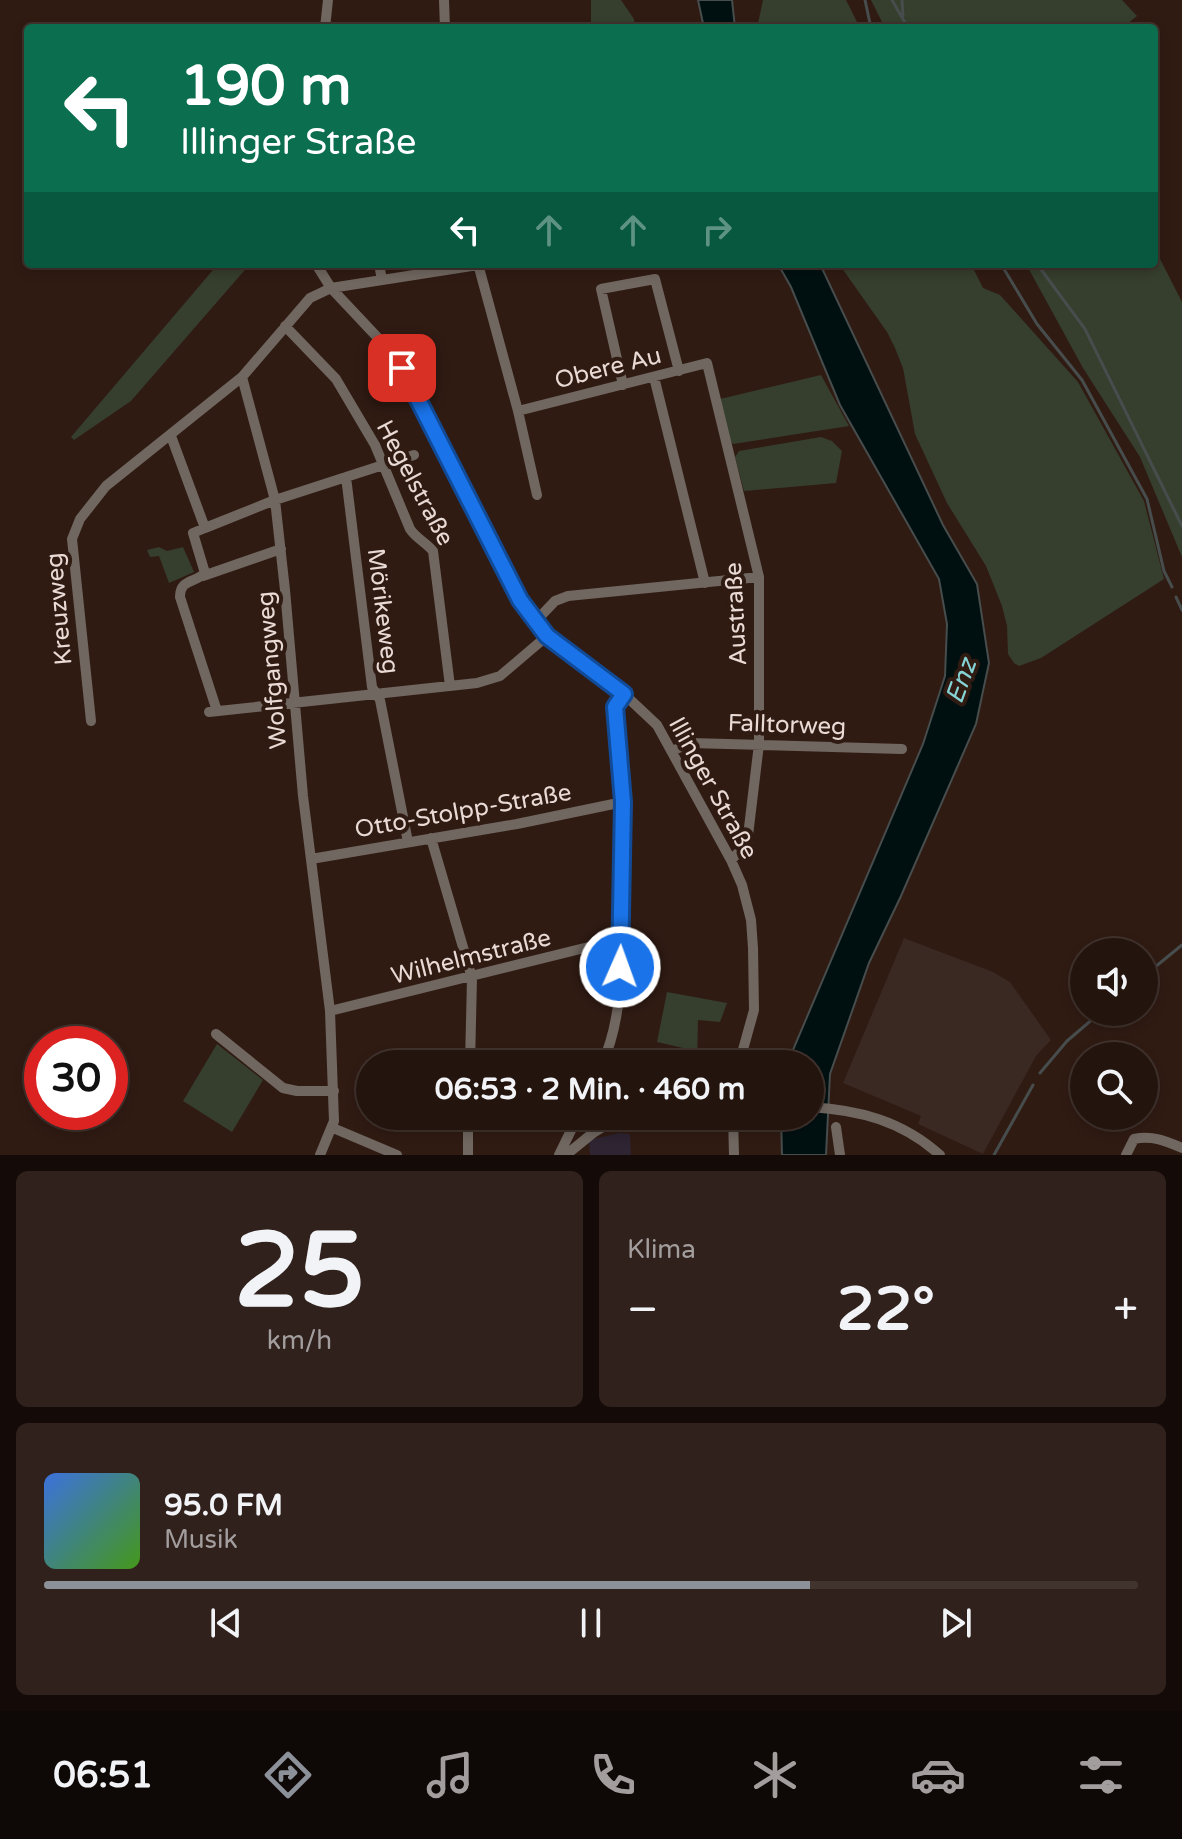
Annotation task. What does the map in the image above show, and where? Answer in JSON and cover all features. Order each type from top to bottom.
[{"type":"street","points":[[325,24],[328,0]]},
{"type":"street","points":[[444,0],[445,24]]},
{"type":"street","name":"Illinger Straße","points":[[318,268],[331,288],[379,337],[402,368],[520,600],[535,622],[547,636],[624,694],[657,725],[672,751],[731,860],[742,885],[751,920],[754,1010],[743,1050]]},
{"type":"street","points":[[380,268],[382,280]]},
{"type":"street","points":[[242,377],[310,298],[331,288],[454,268]]},
{"type":"street","points":[[479,268],[537,495]]},
{"type":"street","points":[[623,385],[601,289],[655,279],[679,371]]},
{"type":"street","name":"Hegelstraße","points":[[285,326],[336,379],[385,465],[410,529],[433,551],[450,686]]},
{"type":"street","name":"Obere Au","points":[[518,411],[707,363]]},
{"type":"street","name":"Austraße","points":[[707,363],[759,577],[759,744],[747,844],[731,860]]},
{"type":"street","name":"Kreuzweg","points":[[91,721],[72,539],[80,519],[106,486],[242,377]]},
{"type":"street","name":"Wolfgangweg","points":[[242,377],[275,500],[311,859],[330,1011],[333,1128],[320,1155]]},
{"type":"street","points":[[654,377],[705,583]]},
{"type":"street","points":[[171,436],[205,528]]},
{"type":"street","points":[[203,576],[205,573],[193,533],[275,500],[414,455]]},
{"type":"street","name":"Mörikeweg","points":[[346,477],[372,687],[380,700],[408,842]]},
{"type":"street","points":[[281,549],[186,582],[180,589],[213,711],[477,683],[500,676],[547,636]]},
{"type":"street","points":[[535,622],[555,601],[568,596],[759,577]]},
{"type":"street","points":[[608,1050],[617,1024],[621,939],[623,802],[615,707],[624,694]]},
{"type":"street","name":"Falltorweg","points":[[672,751],[690,743],[902,749]]},
{"type":"street","name":"Otto-Stolpp-Straße","points":[[311,859],[517,824],[623,802]]},
{"type":"street","points":[[431,838],[472,978],[470,1050]]},
{"type":"street","name":"Wilhelmstraße","points":[[330,1011],[621,939]]},
{"type":"street","points":[[216,1034],[283,1088],[334,1091]]},
{"type":"street","points":[[824,1108],[843,1109],[892,1123],[912,1133],[940,1155]]},
{"type":"street","points":[[836,1127],[840,1155]]},
{"type":"street","points":[[333,1128],[397,1155]]},
{"type":"street","points":[[468,1130],[468,1155]]},
{"type":"street","points":[[559,1155],[571,1130]]},
{"type":"street","points":[[566,1155],[598,1130]]},
{"type":"street","points":[[733,1130],[734,1155]]},
{"type":"street","points":[[1126,1155],[1134,1139],[1143,1137],[1162,1139],[1182,1148]]},
{"type":"shaded area","points":[[904,938],[993,972],[1010,982],[1051,1040],[1036,1056],[983,1154],[918,1124],[921,1116],[843,1083]]},
{"type":"shaded area","points":[[620,1133],[630,1134],[631,1155],[590,1155],[589,1140]]},
{"type":"green space","points":[[591,0],[621,0],[635,24],[591,24]]},
{"type":"green space","points":[[763,0],[846,0],[858,24],[758,24]]},
{"type":"green space","points":[[871,0],[1122,0],[1137,16],[1127,24],[883,24]]},
{"type":"green space","points":[[1158,255],[1182,302],[1182,557],[1140,457],[1083,368],[1028,268],[1158,268]]},
{"type":"green space","points":[[215,268],[247,268],[131,401],[74,440],[71,437]]},
{"type":"green space","points":[[842,268],[973,268],[983,288],[1000,295],[1078,382],[1144,501],[1164,579],[1041,658],[1019,666],[1014,663],[1008,654],[1007,626],[1002,606],[986,566],[947,503],[915,434],[903,368],[887,332]]},
{"type":"green space","points":[[821,375],[849,426],[733,444],[730,441],[720,399]]},
{"type":"green space","points":[[821,437],[832,441],[842,451],[836,483],[744,491],[735,457],[739,451]]},
{"type":"green space","points":[[159,547],[167,551],[183,547],[194,572],[169,583],[159,556],[150,557],[147,550]]},
{"type":"green space","points":[[667,992],[727,1003],[720,1022],[698,1020],[697,1050],[684,1050],[657,1042]]},
{"type":"green space","points":[[217,1044],[263,1080],[232,1132],[183,1101]]},
{"type":"water","points":[[698,0],[732,0],[735,24],[703,24]]},
{"type":"water","name":"Enz","points":[[780,268],[822,268],[943,525],[977,584],[989,663],[976,724],[869,963],[830,1074],[826,1155],[782,1155],[781,1130],[824,1130],[824,1050],[793,1050],[923,744],[945,676],[947,624],[939,579],[840,405]]},
{"type":"waterway","points":[[865,0],[870,24]]},
{"type":"waterway","points":[[892,0],[906,24]]},
{"type":"waterway","points":[[902,0],[903,16]]},
{"type":"waterway","points":[[1003,268],[1037,324],[1082,380],[1147,499],[1164,571],[1172,587]]},
{"type":"waterway","points":[[1040,268],[1085,329],[1182,526]]},
{"type":"waterway","points":[[1176,597],[1182,610]]},
{"type":"waterway","points":[[1158,965],[1182,945]]},
{"type":"waterway","points":[[1040,1073],[1067,1041],[1085,1026]]},
{"type":"waterway","points":[[994,1155],[1033,1085]]},
{"type":"route","points":[[402,368],[520,600],[547,636],[624,694],[615,707],[623,802],[620,967]]}]
